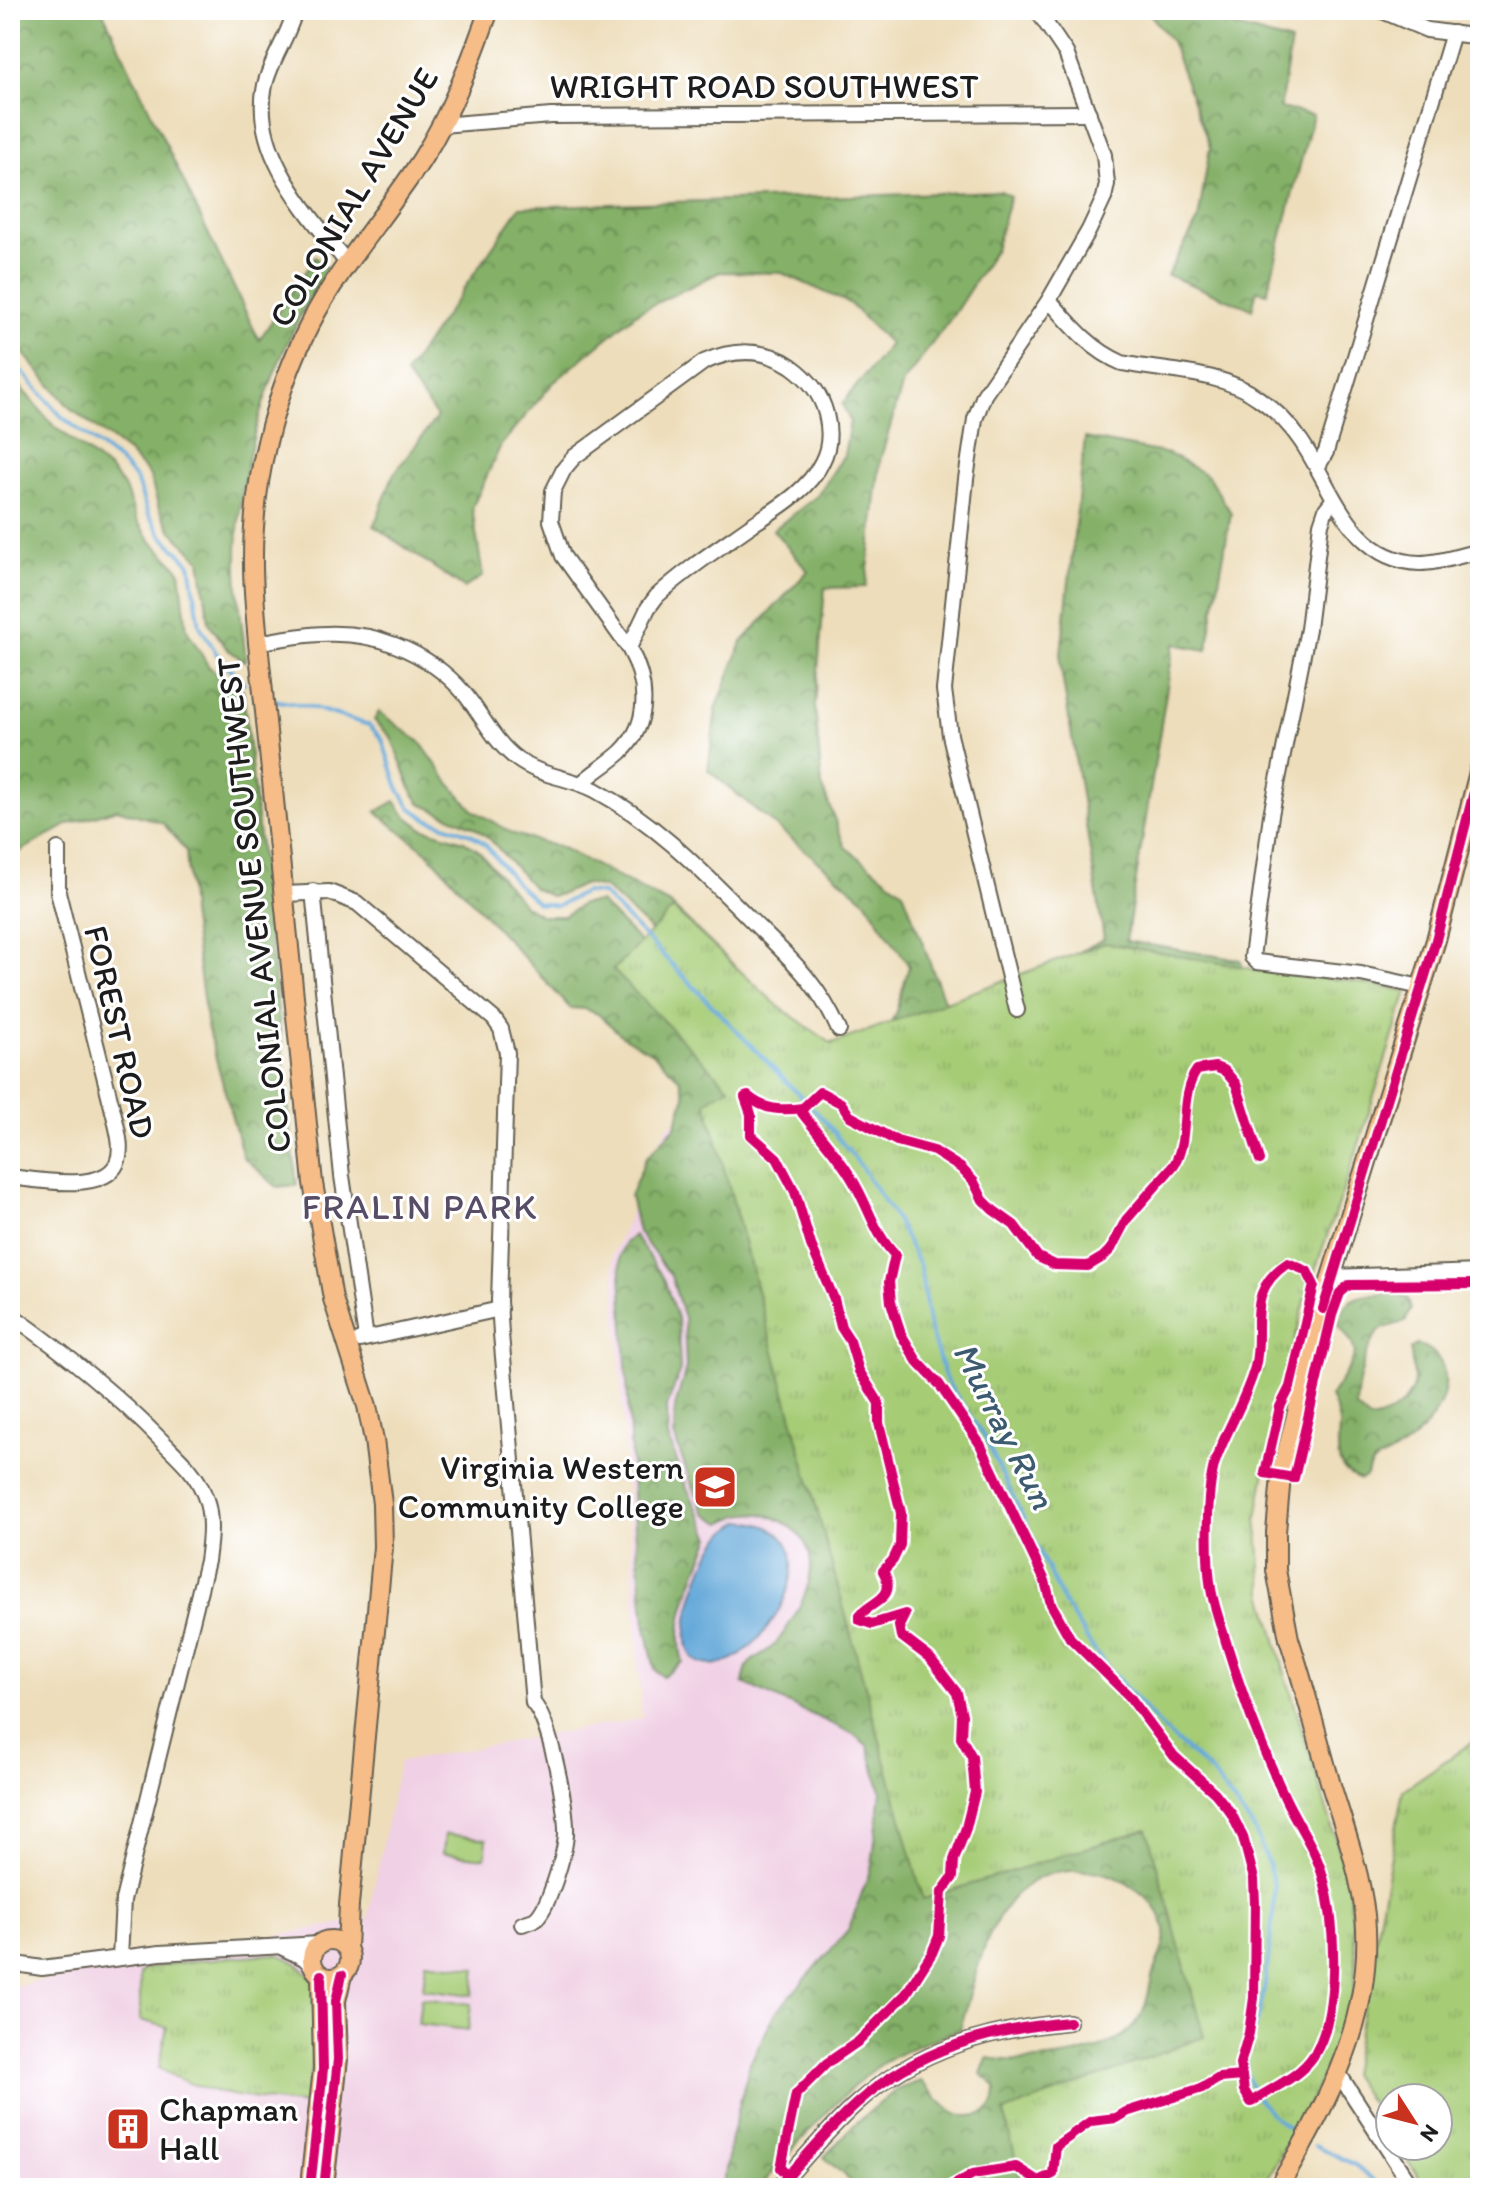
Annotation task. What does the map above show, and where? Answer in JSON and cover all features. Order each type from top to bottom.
[{"type":"main road","name":"COLONIAL AVENUE","points":[[289,373],[310,325],[347,263],[406,183],[441,125],[489,10]]},
{"type":"main road","name":"COLONIAL AVENUE SOUTHWEST","points":[[289,373],[276,410],[259,487],[253,563],[258,643],[313,1183],[325,1258],[367,1406],[382,1504],[383,1547],[349,1905],[332,1944]]},
{"type":"main road","points":[[1278,2188],[1339,2074],[1356,2023],[1366,1961],[1364,1912],[1352,1855],[1289,1639],[1276,1570],[1281,1476],[1331,1277],[1449,896],[1480,768]]},
{"type":"main road","points":[[332,1944],[350,1965],[342,1975],[336,2001],[338,2059],[314,2182],[323,2069],[318,1972],[312,1956],[332,1944]]},
{"type":"main road","points":[[318,1972],[331,1979],[342,1975]]},
{"type":"street","points":[[295,10],[266,82],[262,104],[264,133],[284,177],[347,263]]},
{"type":"street","points":[[1017,1010],[950,735],[944,690],[966,479],[978,408],[1049,300],[1089,230],[1107,184],[1104,155],[1066,53],[1037,10]]},
{"type":"street","points":[[1380,10],[1396,13],[1427,30],[1480,37]]},
{"type":"street","points":[[1317,468],[1326,452],[1453,33]]},
{"type":"street","name":"WRIGHT ROAD SOUTHWEST","points":[[441,125],[551,116],[1089,113]]},
{"type":"street","points":[[1049,300],[1089,344],[1110,358],[1226,382],[1258,398],[1294,433],[1333,500],[1366,542],[1394,558],[1423,563],[1480,551]]},
{"type":"street","points":[[581,784],[623,750],[639,728],[644,692],[629,648],[570,568],[554,536],[551,521],[553,491],[574,457],[704,362],[743,351],[760,353],[786,363],[810,383],[824,407],[829,424],[825,455],[799,491],[657,596],[629,648]]},
{"type":"street","points":[[1333,500],[1321,524],[1308,629],[1271,815],[1252,957],[1254,961],[1361,974],[1421,987]]},
{"type":"street","points":[[258,643],[303,635],[355,635],[391,643],[420,657],[449,678],[514,757],[543,773],[581,784],[612,801],[667,839],[701,869],[801,968],[819,992],[839,1030]]},
{"type":"street","name":"FOREST ROAD","points":[[10,1177],[53,1181],[93,1180],[111,1172],[119,1156],[115,1119],[58,892],[58,849]]},
{"type":"street","points":[[313,891],[342,1176],[366,1338]]},
{"type":"street","points":[[285,894],[313,891],[344,896],[373,914],[494,1019],[501,1029],[507,1053],[500,1309],[533,1703],[540,1710],[546,1730],[563,1800],[566,1836],[558,1869],[540,1913],[532,1921],[522,1924]]},
{"type":"street","points":[[1331,1277],[1480,1272]]},
{"type":"street","points":[[347,1343],[500,1309]]},
{"type":"street","points":[[10,1314],[88,1373],[132,1412],[191,1470],[207,1501],[210,1538],[207,1561],[126,1888],[120,1958]]},
{"type":"street","points":[[10,1963],[42,1968],[212,1949],[332,1944]]},
{"type":"street","points":[[279,1947],[304,1958],[318,1972]]},
{"type":"street","points":[[778,2188],[858,2102],[905,2067],[978,2037],[1019,2026],[1069,2022]]},
{"type":"street","points":[[1339,2074],[1413,2188]]},
{"type":"shaded area","name":"Virginia Western Community College","points":[[698,1107],[916,1900],[755,2188],[10,2188],[10,1987],[368,1918],[399,1762],[642,1718],[613,1255],[666,1128]]},
{"type":"green space","points":[[10,10],[102,10],[259,340],[315,257],[327,268],[289,338],[250,451],[242,490],[237,570],[246,662],[227,649],[209,623],[200,560],[171,530],[159,509],[150,476],[129,453],[70,408],[10,338]]},
{"type":"green space","points":[[1147,10],[1231,10],[1230,25],[1291,42],[1280,108],[1313,115],[1267,293],[1257,290],[1252,309],[1167,275],[1198,221],[1210,147],[1171,41]]},
{"type":"green space","points":[[1001,191],[1010,196],[995,250],[954,314],[903,383],[880,461],[866,587],[825,588],[815,706],[822,786],[845,847],[903,891],[944,1000],[951,1003],[1036,975],[1104,939],[1060,662],[1085,438],[1169,454],[1208,476],[1231,513],[1207,650],[1174,644],[1126,941],[1240,960],[1242,964],[1141,1194],[689,978],[647,927],[605,888],[584,884],[550,896],[533,888],[489,838],[472,826],[421,804],[412,791],[391,737],[374,720],[379,712],[420,742],[473,810],[514,834],[562,848],[670,904],[782,1011],[826,1042],[842,1043],[890,1023],[909,966],[865,900],[708,770],[716,709],[742,642],[808,571],[773,530],[817,496],[844,455],[850,421],[842,404],[890,344],[849,303],[782,273],[720,272],[638,312],[552,384],[501,445],[472,508],[483,576],[464,588],[374,526],[393,475],[437,417],[405,374],[520,207]]},
{"type":"green space","points":[[10,375],[53,425],[109,469],[125,488],[136,519],[151,541],[180,570],[187,630],[209,667],[243,690],[297,1185],[277,1187],[243,1157],[207,1026],[191,913],[186,851],[163,823],[117,809],[69,824],[10,857]]},
{"type":"green space","points":[[395,801],[405,815],[422,828],[464,841],[478,850],[524,905],[542,916],[564,916],[582,904],[600,902],[638,940],[657,964],[1126,1704],[1254,2188],[858,2188],[824,2157],[856,2123],[896,2090],[921,2081],[948,2108],[965,2116],[974,2116],[988,2111],[995,2098],[996,2086],[981,2074],[987,2058],[1026,2060],[1070,2056],[1112,2042],[1140,2018],[1161,1954],[1165,1930],[1163,1921],[1147,1898],[1117,1878],[1094,1872],[1070,1871],[1044,1876],[1022,1888],[1006,1907],[992,1929],[982,1954],[960,2029],[903,2052],[871,2072],[827,2113],[759,2188],[723,2188],[731,2138],[750,2063],[776,2012],[848,1931],[872,1865],[881,1792],[868,1746],[852,1733],[743,1683],[748,1665],[774,1645],[798,1610],[810,1575],[810,1559],[805,1543],[794,1529],[775,1518],[748,1514],[722,1523],[705,1513],[674,1435],[675,1407],[686,1368],[684,1318],[671,1276],[638,1232],[630,1196],[646,1158],[675,1127],[685,1096],[680,1079],[652,1053],[622,1036],[598,1014],[570,1008],[428,853],[376,812]]},
{"type":"green space","points":[[673,909],[778,1006],[832,1044],[1105,943],[1299,977],[1345,980],[1407,991],[1358,1147],[1307,1293],[1272,1428],[1257,1518],[1263,1592],[1348,1879],[1356,1959],[1354,1992],[1340,2038],[1312,2098],[1261,2188],[1023,2188],[1004,2112],[1204,2037],[1147,1829],[923,1899],[706,1102],[729,1087],[613,970]]},
{"type":"green space","points":[[634,1235],[664,1279],[678,1321],[680,1370],[667,1407],[668,1437],[686,1486],[711,1537],[692,1582],[683,1615],[680,1647],[683,1662],[663,1677],[655,1670],[645,1623],[635,1528],[620,1256],[625,1243]]},
{"type":"green space","points":[[1395,1293],[1408,1299],[1411,1309],[1405,1321],[1381,1330],[1371,1344],[1360,1378],[1356,1408],[1370,1420],[1393,1411],[1406,1400],[1414,1376],[1411,1349],[1417,1345],[1428,1349],[1439,1359],[1445,1375],[1445,1388],[1435,1413],[1418,1435],[1374,1462],[1367,1476],[1361,1480],[1341,1465],[1339,1419],[1330,1397],[1355,1353],[1339,1325],[1342,1313],[1352,1300]]},
{"type":"green space","points":[[1480,1737],[1480,2168],[1460,2188],[1426,2188],[1409,2162],[1454,2162],[1454,2082],[1374,2082],[1374,2109],[1351,2074],[1403,1790]]},
{"type":"green space","points":[[445,1834],[487,1839],[485,1858],[443,1853]]},
{"type":"green space","points":[[278,1954],[297,1963],[314,1980],[314,2041],[307,2105],[211,2090],[193,2085],[159,2068],[167,2027],[140,2020],[140,1973],[145,1969],[194,1961]]},
{"type":"green space","points":[[426,1962],[476,1968],[473,1995],[423,1989]]},
{"type":"green space","points":[[421,1998],[471,2004],[468,2030],[418,2024]]},
{"type":"water","points":[[741,1521],[771,1528],[787,1545],[792,1567],[787,1591],[775,1616],[758,1639],[738,1656],[718,1664],[700,1663],[690,1653],[687,1637],[694,1595],[715,1545]]},
{"type":"waterway","name":"Murray Run","points":[[10,358],[62,417],[119,461],[136,479],[148,514],[162,536],[190,564],[200,626],[218,656],[244,683]]},
{"type":"waterway","name":"Murray Run","points":[[273,700],[307,706],[369,725],[382,739],[398,788],[410,807],[427,819],[471,834],[485,844],[516,883],[538,903],[557,906],[585,892],[603,894],[824,1120],[860,1165],[896,1219],[920,1267],[930,1330],[946,1380],[985,1438],[1064,1603],[1107,1667],[1163,1729],[1211,1772],[1254,1829],[1269,1866],[1274,1904],[1263,1997],[1247,2046],[1246,2065],[1258,2099],[1295,2133]]},
{"type":"waterway","name":"Murray Run","points":[[1315,2145],[1355,2165],[1383,2188]]},
{"type":"cycle path","points":[[1323,1309],[1436,940],[1480,768]]},
{"type":"cycle path","points":[[803,1108],[820,1092],[841,1103],[850,1116],[897,1141],[934,1151],[961,1168],[974,1182],[983,1200],[1014,1225],[1038,1257],[1055,1265],[1088,1266],[1103,1257],[1111,1249],[1126,1220],[1174,1165],[1182,1142],[1187,1093],[1197,1070],[1215,1067],[1225,1071],[1236,1084],[1260,1160]]},
{"type":"cycle path","points":[[789,2176],[781,2168],[796,2094],[827,2063],[859,2041],[906,1994],[932,1953],[939,1936],[942,1892],[953,1877],[954,1860],[975,1792],[972,1757],[961,1738],[962,1715],[957,1693],[930,1658],[901,1636],[899,1626],[905,1614],[872,1624],[860,1620],[860,1615],[886,1593],[888,1587],[883,1571],[900,1545],[901,1513],[879,1423],[879,1403],[859,1371],[850,1341],[841,1327],[834,1299],[811,1245],[795,1192],[777,1158],[751,1135],[751,1114],[745,1097],[773,1108],[803,1108]]},
{"type":"cycle path","points":[[803,1108],[802,1113],[847,1170],[881,1237],[895,1255],[889,1282],[891,1302],[901,1334],[917,1361],[939,1384],[980,1444],[1045,1581],[1051,1604],[1070,1638],[1129,1696],[1174,1756],[1215,1793],[1231,1813],[1243,1837],[1254,1879],[1255,1904],[1254,1998],[1240,2064],[1244,2090],[1251,2102],[1293,2076],[1314,2055],[1328,2016],[1333,1968],[1331,1918],[1320,1867],[1286,1800],[1253,1722],[1212,1596],[1209,1576],[1208,1525],[1212,1475],[1255,1367],[1260,1298],[1274,1274],[1288,1263],[1307,1271],[1314,1285],[1290,1387],[1280,1407],[1265,1473],[1294,1478],[1332,1315],[1340,1293],[1349,1285],[1480,1284]]},
{"type":"cycle path","points":[[310,2188],[323,2069],[321,1975]]},
{"type":"cycle path","points":[[324,2188],[338,2059],[336,2001],[342,1975]]},
{"type":"cycle path","points":[[778,2188],[846,2113],[880,2084],[904,2069],[930,2055],[983,2036],[1069,2022]]},
{"type":"cycle path","points":[[949,2188],[973,2174],[1016,2167],[1038,2181],[1053,2174],[1056,2146],[1091,2121],[1116,2118],[1202,2088],[1219,2078],[1242,2076]]},
{"type":"place","name":"Virginia Western Community College","points":[[715,1487]]},
{"type":"place","name":"Chapman Hall","points":[[128,2129]]},
{"type":"district","name":"FRALIN PARK","points":[[420,1206]]}]
